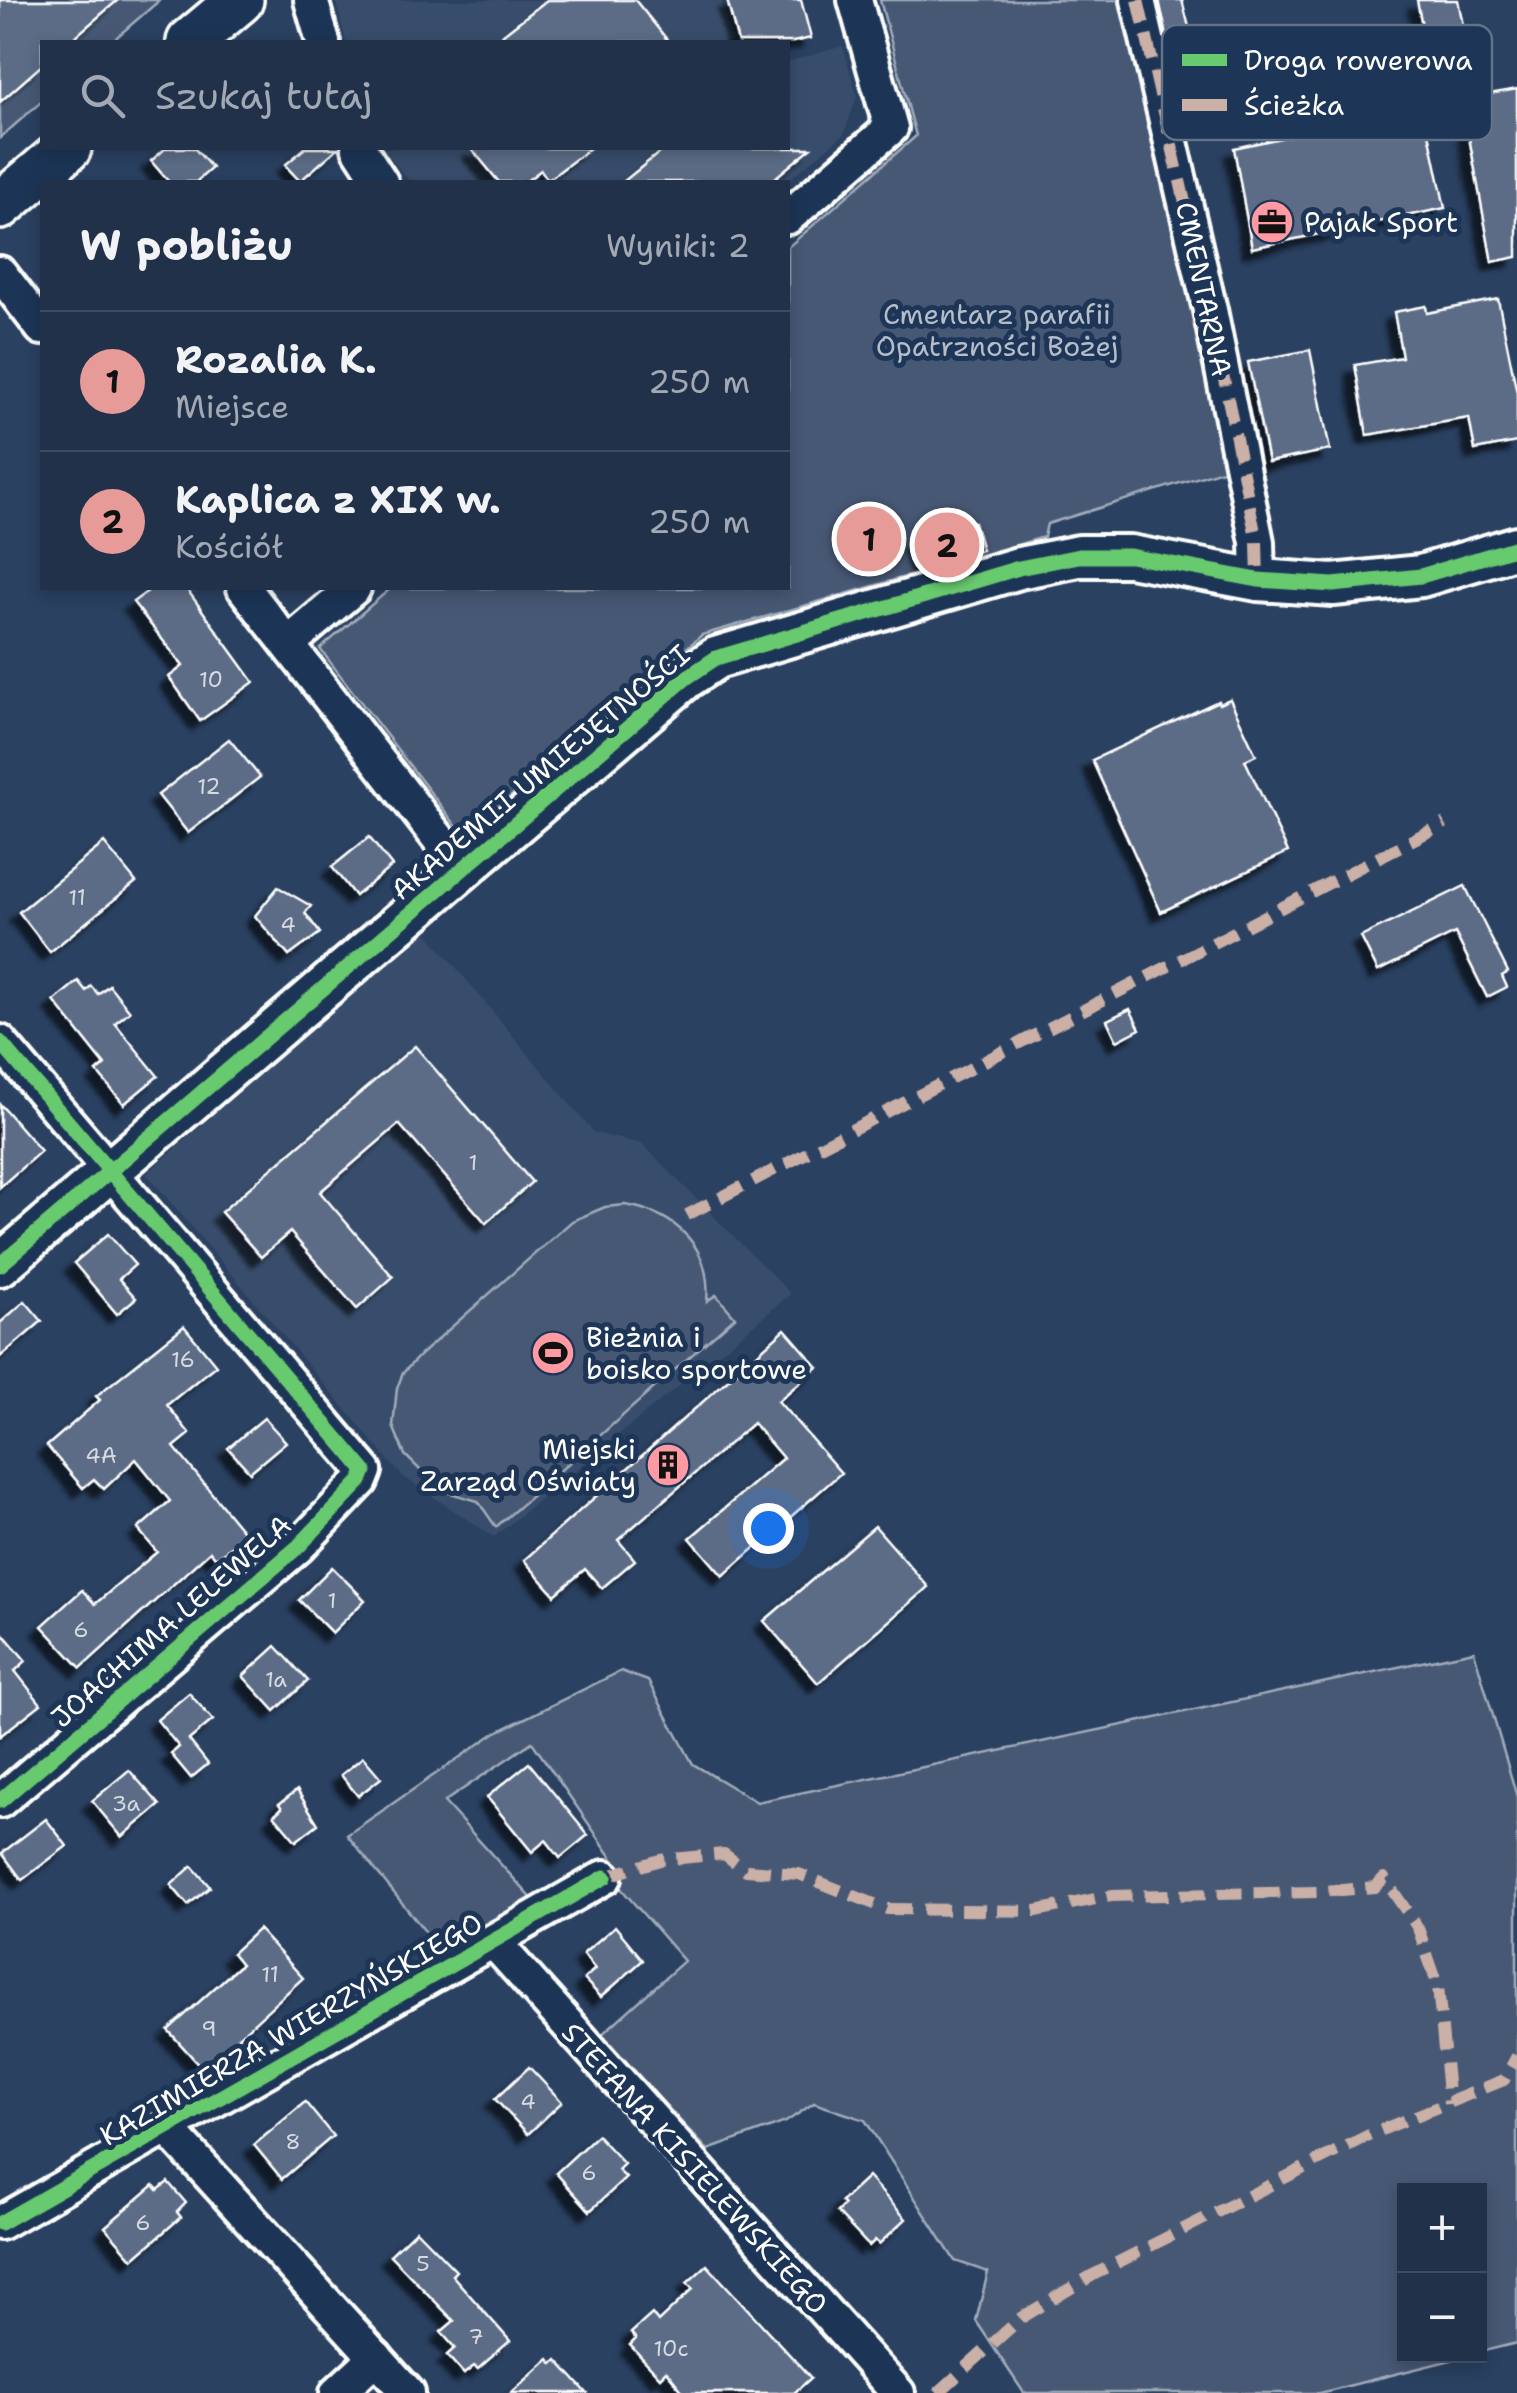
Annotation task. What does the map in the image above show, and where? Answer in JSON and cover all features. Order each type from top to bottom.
[{"type":"main road","points":[[192,40],[240,0]]},
{"type":"main road","points":[[0,206],[66,150]]},
{"type":"street","points":[[311,0],[321,40]]},
{"type":"street","points":[[790,215],[890,128],[856,0]]},
{"type":"street","name":"CMENTARNA","points":[[1138,0],[1162,104]]},
{"type":"street","name":"CMENTARNA","points":[[1170,140],[1257,542],[1258,580]]},
{"type":"street","points":[[360,150],[380,180]]},
{"type":"street","points":[[0,273],[40,325]]},
{"type":"street","name":"AKADEMII UMIEJĘTNOŚCI","points":[[0,1265],[686,678],[716,658],[752,644],[1019,568],[1079,556],[1130,556],[1258,580],[1372,584],[1421,576],[1517,547]]},
{"type":"street","points":[[246,590],[463,870]]},
{"type":"street","points":[[288,644],[352,590]]},
{"type":"street","points":[[0,1042],[109,1170]]},
{"type":"street","name":"JOACHIMA LELEWELA","points":[[0,1802],[299,1546],[366,1471],[109,1170]]},
{"type":"street","name":"KAZIMIERZA WIERZYŃSKIEGO","points":[[0,2224],[605,1876]]},
{"type":"street","name":"STEFANA KISIELEWSKIEGO","points":[[494,1942],[898,2393]]},
{"type":"street","points":[[167,2128],[408,2393]]},
{"type":"street","points":[[337,2393],[376,2356]]},
{"type":"shaded area","points":[[336,0],[721,0],[731,40],[346,40]]},
{"type":"shaded area","points":[[843,46],[857,96],[844,134],[788,180],[408,180],[385,150],[790,150],[790,61]]},
{"type":"shaded area","points":[[424,929],[594,1133],[642,1144],[791,1294],[494,1537],[402,1476],[147,1174]]},
{"type":"green space","points":[[0,0],[160,0],[113,40],[40,40],[40,103],[0,138]]},
{"type":"green space","name":"Cmentarz parafii Opatrzności Bożej","points":[[880,0],[1125,0],[1229,468],[1047,524],[1044,537],[702,635],[464,836],[320,649],[389,590],[790,590],[790,245],[916,136]]},
{"type":"green space","name":"Bieżnia i boisko sportowe","points":[[625,1205],[660,1216],[687,1236],[703,1265],[707,1301],[716,1295],[735,1317],[496,1527],[478,1501],[440,1490],[405,1455],[393,1426],[397,1388],[403,1373],[572,1221],[605,1207]]},
{"type":"green space","points":[[1474,1651],[1517,1797],[1517,2343],[1487,2350],[1487,2183],[1397,2183],[1397,2363],[1439,2363],[1320,2393],[1024,2393],[976,2321],[988,2272],[955,2261],[865,2120],[814,2103],[786,2122],[708,2150],[600,2036],[684,1961],[618,1885],[613,1859],[532,1742],[444,1802],[536,1903],[441,1951],[347,1835],[495,1733],[621,1671],[648,1681],[693,1764],[757,1802]]},
{"type":"building","points":[[0,0],[118,0],[71,40],[40,40],[40,67],[0,102]]},
{"type":"building","points":[[547,0],[635,0],[667,40],[496,40]]},
{"type":"building","points":[[727,0],[801,0],[811,38],[793,42],[737,40]]},
{"type":"building","points":[[1159,0],[1182,0],[1188,25],[1165,25]]},
{"type":"building","points":[[1417,0],[1458,0],[1463,25],[1422,25]]},
{"type":"building","points":[[1517,89],[1517,257],[1492,262],[1470,140],[1492,140],[1492,94]]},
{"type":"building","points":[[1271,140],[1431,140],[1445,208],[1252,248],[1234,148]]},
{"type":"building","points":[[811,148],[772,180],[625,180],[663,150]]},
{"type":"building","points":[[164,150],[196,150],[212,168],[198,180],[167,180],[151,161]]},
{"type":"building","points":[[303,150],[336,150],[301,180],[285,165]]},
{"type":"building","points":[[473,150],[587,150],[548,180],[541,170],[528,180],[497,180]]},
{"type":"building","points":[[1498,299],[1517,393],[1517,442],[1475,450],[1469,418],[1367,435],[1355,365],[1402,357],[1394,312],[1426,306],[1427,313]]},
{"type":"building","points":[[1310,350],[1330,450],[1268,462],[1248,362]]},
{"type":"building","points":[[974,522],[982,550],[921,568],[913,540]]},
{"type":"building","points":[[149,590],[187,590],[254,682],[200,721],[169,677],[183,666],[133,602]]},
{"type":"building","points":[[1230,699],[1256,755],[1245,760],[1288,852],[1161,912],[1092,760],[1218,701],[1219,704]]},
{"type":"building","points":[[229,739],[260,777],[188,833],[158,795]]},
{"type":"building","points":[[369,837],[392,866],[355,896],[332,867]]},
{"type":"building","points":[[104,843],[136,882],[50,952],[19,912]]},
{"type":"building","points":[[1465,886],[1508,972],[1502,976],[1507,987],[1487,997],[1455,933],[1378,971],[1361,937]]},
{"type":"building","points":[[278,887],[311,906],[305,913],[320,933],[289,956],[255,916]]},
{"type":"building","points":[[78,981],[86,991],[91,986],[98,994],[109,985],[130,1011],[115,1023],[158,1076],[124,1104],[97,1072],[105,1065],[54,1001]]},
{"type":"building","points":[[1130,1009],[1140,1029],[1117,1041],[1107,1020]]},
{"type":"building","points":[[415,1046],[532,1182],[486,1223],[399,1124],[320,1192],[393,1277],[357,1309],[290,1232],[261,1257],[221,1212]]},
{"type":"building","points":[[0,1104],[41,1151],[0,1187]]},
{"type":"building","points":[[108,1234],[135,1265],[119,1279],[136,1298],[117,1314],[74,1263]]},
{"type":"building","points":[[25,1301],[42,1321],[0,1357],[0,1323]]},
{"type":"building","points":[[184,1326],[216,1365],[167,1405],[190,1434],[174,1447],[246,1535],[216,1558],[210,1551],[81,1668],[42,1626],[82,1590],[95,1604],[157,1552],[138,1529],[170,1501],[136,1459],[104,1489],[94,1479],[83,1488],[47,1446],[100,1400],[96,1396]]},
{"type":"building","name":"Miejski Zarząd Oświaty","points":[[785,1329],[818,1367],[778,1401],[841,1473],[723,1576],[690,1538],[783,1458],[753,1423],[618,1540],[635,1560],[602,1588],[585,1569],[555,1595],[524,1560]]},
{"type":"building","points":[[264,1418],[286,1442],[250,1472],[228,1448]]},
{"type":"building","points":[[875,1526],[928,1587],[818,1683],[764,1621]]},
{"type":"building","points":[[332,1567],[365,1600],[332,1633],[299,1600]]},
{"type":"building","points":[[0,1630],[26,1661],[15,1671],[41,1704],[0,1736]]},
{"type":"building","points":[[276,1646],[308,1681],[275,1711],[243,1676]]},
{"type":"building","points":[[189,1693],[213,1720],[189,1740],[208,1764],[191,1778],[171,1754],[179,1747],[157,1720]]},
{"type":"building","points":[[363,1757],[381,1778],[358,1796],[341,1775]]},
{"type":"building","points":[[529,1763],[588,1835],[560,1858],[546,1840],[532,1852],[487,1797]]},
{"type":"building","points":[[129,1770],[160,1805],[122,1837],[92,1801]]},
{"type":"building","points":[[297,1790],[318,1824],[296,1841],[274,1815],[282,1808],[279,1804]]},
{"type":"building","points":[[46,1819],[67,1846],[22,1880],[2,1853]]},
{"type":"building","points":[[192,1866],[210,1887],[188,1905],[171,1885]]},
{"type":"building","points":[[615,1926],[643,1960],[601,1997],[584,1979],[595,1969],[583,1954]]},
{"type":"building","points":[[258,1929],[303,1978],[203,2069],[168,2030],[241,1964],[232,1953]]},
{"type":"building","points":[[529,2067],[562,2102],[528,2134],[495,2099]]},
{"type":"building","points":[[305,2102],[333,2136],[282,2179],[254,2145]]},
{"type":"building","points":[[597,2135],[624,2164],[618,2170],[626,2178],[590,2211],[556,2173]]},
{"type":"building","points":[[868,2177],[906,2219],[879,2244],[875,2240],[869,2246],[837,2212],[844,2205],[841,2202]]},
{"type":"building","points":[[168,2182],[186,2203],[177,2212],[181,2217],[133,2259],[105,2227],[154,2185],[158,2190]]},
{"type":"building","points":[[416,2230],[456,2271],[452,2275],[510,2341],[478,2369],[474,2366],[464,2374],[447,2355],[455,2348],[441,2332],[454,2321],[390,2255]]},
{"type":"building","points":[[707,2265],[811,2378],[794,2393],[684,2393],[666,2371],[660,2377],[630,2345],[636,2339],[631,2333],[652,2314],[658,2322],[693,2289],[687,2283]]},
{"type":"building","points":[[549,2359],[553,2364],[557,2360],[587,2393],[511,2393]]},
{"type":"marked path","points":[[1138,0],[1162,103]]},
{"type":"marked path","points":[[1171,140],[1257,542],[1258,580]]},
{"type":"marked path","points":[[687,1215],[1445,823]]},
{"type":"marked path","points":[[605,1877],[660,1860],[724,1854],[746,1870],[799,1874],[887,1909],[1036,1911],[1111,1896],[1321,1892],[1375,1887],[1384,1878],[1418,1928],[1438,1986],[1449,2104]]},
{"type":"marked path","points":[[938,2393],[1021,2318],[1093,2275],[1369,2135],[1504,2080],[1517,2056]]},
{"type":"cycle path","points":[[0,1265],[686,678],[716,658],[1019,568],[1079,556],[1130,556],[1258,580],[1333,585],[1421,576],[1517,547]]},
{"type":"cycle path","points":[[0,1042],[365,1471],[361,1481],[299,1546],[0,1801]]},
{"type":"cycle path","points":[[0,2223],[605,1877]]},
{"type":"place","name":"Pajak Sport","points":[[1272,222]]},
{"type":"place","name":"Rozalia K.","points":[[869,539]]},
{"type":"place","name":"Kaplica z XIX w.","points":[[947,545]]},
{"type":"place","name":"Bieżnia i boisko sportowe","points":[[553,1353]]},
{"type":"place","name":"Miejski Zarząd Oświaty","points":[[668,1465]]}]
